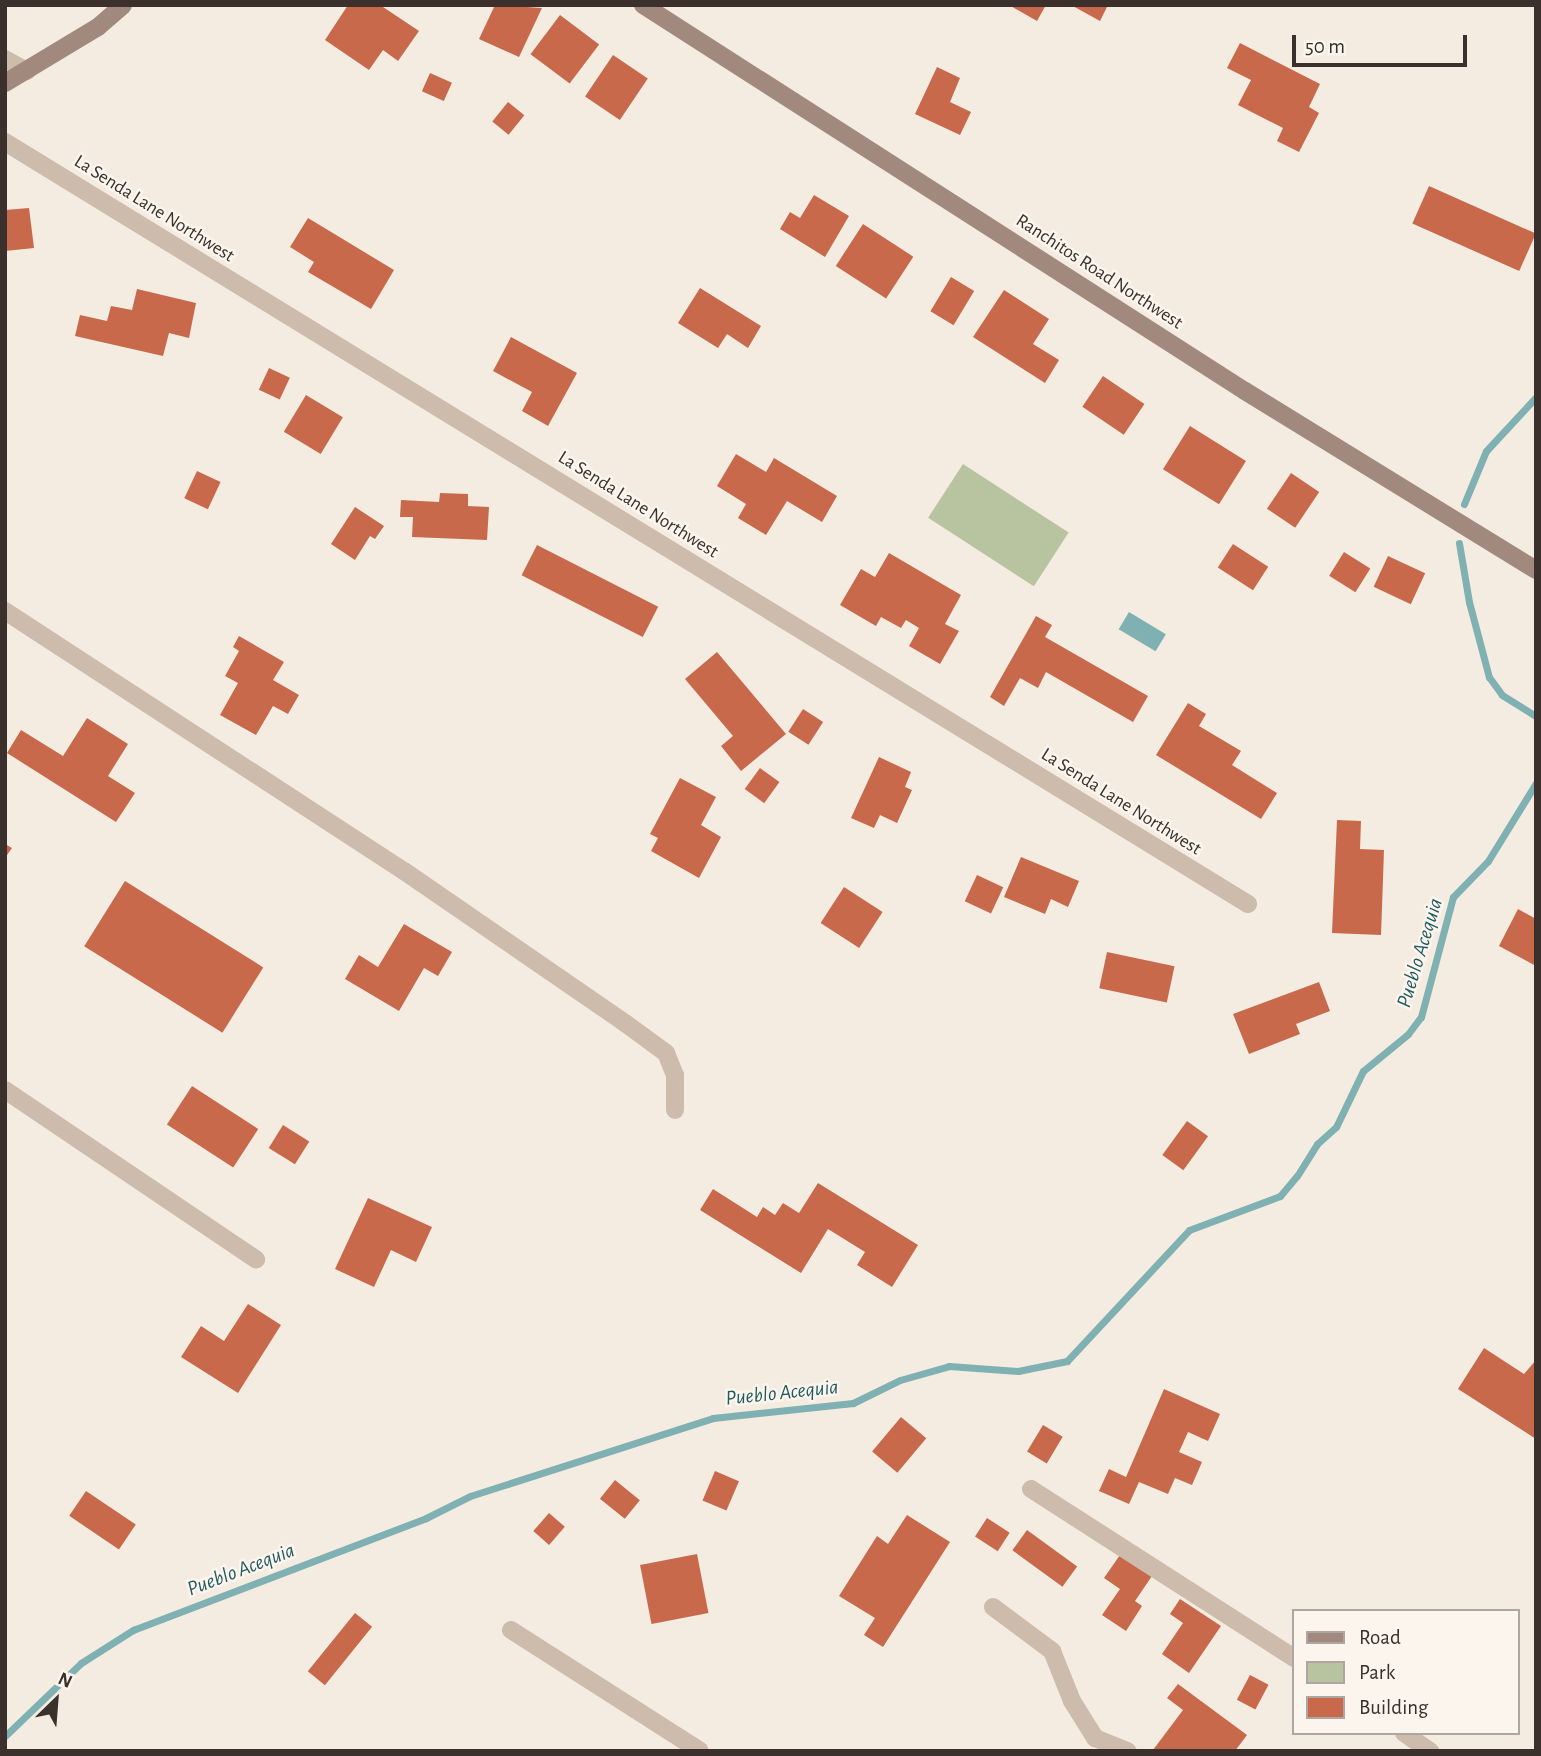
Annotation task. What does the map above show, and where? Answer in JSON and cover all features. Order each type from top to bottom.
[{"type":"street","points":[[5,83],[27,71],[123,5]]},
{"type":"street","name":"Ranchitos Road Northwest","points":[[643,5],[1245,391],[1536,570]]},
{"type":"street","points":[[5,59],[27,71]]},
{"type":"street","name":"La Senda Lane Northwest","points":[[5,142],[1248,904]]},
{"type":"street","points":[[5,611],[404,871],[666,1053],[675,1075],[675,1110]]},
{"type":"street","points":[[5,1090],[256,1259]]},
{"type":"street","points":[[1031,1489],[1292,1657]]},
{"type":"street","points":[[993,1607],[1052,1651],[1072,1701],[1095,1738],[1128,1751]]},
{"type":"street","points":[[511,1630],[700,1751]]},
{"type":"street","points":[[1407,1735],[1430,1751]]},
{"type":"green space","points":[[963,464],[1069,533],[1034,586],[928,518]]},
{"type":"water","points":[[1129,612],[1166,634],[1156,651],[1119,629]]},
{"type":"building","points":[[348,5],[380,5],[419,31],[398,61],[383,50],[369,70],[325,40]]},
{"type":"building","points":[[495,5],[542,8],[519,57],[479,39]]},
{"type":"building","points":[[1009,5],[1046,5],[1037,21]]},
{"type":"building","points":[[1071,5],[1108,5],[1100,21]]},
{"type":"building","points":[[560,15],[599,44],[570,84],[531,54]]},
{"type":"building","points":[[1240,43],[1320,84],[1309,107],[1319,113],[1299,152],[1277,141],[1283,128],[1238,105],[1251,80],[1227,68]]},
{"type":"building","points":[[613,55],[648,78],[620,120],[585,96]]},
{"type":"building","points":[[937,67],[960,78],[950,102],[971,112],[960,135],[915,114]]},
{"type":"building","points":[[430,73],[452,83],[444,101],[422,91]]},
{"type":"building","points":[[508,102],[524,115],[509,135],[492,121]]},
{"type":"building","points":[[1429,186],[1536,234],[1519,271],[1412,223]]},
{"type":"building","points":[[814,195],[849,216],[825,257],[780,229],[790,212],[800,218]]},
{"type":"building","points":[[29,208],[34,248],[5,251],[5,210]]},
{"type":"building","points":[[308,218],[394,270],[371,309],[308,272],[314,262],[290,247]]},
{"type":"building","points":[[863,224],[913,257],[886,299],[836,266]]},
{"type":"building","points":[[951,277],[974,291],[954,325],[930,311]]},
{"type":"building","points":[[700,288],[761,326],[748,348],[727,334],[718,348],[678,323]]},
{"type":"building","points":[[137,289],[196,303],[189,338],[169,333],[163,356],[75,336],[80,315],[107,321],[111,306],[132,310]]},
{"type":"building","points":[[1004,290],[1049,319],[1033,344],[1059,360],[1045,383],[973,337]]},
{"type":"building","points":[[511,337],[577,373],[548,426],[522,411],[532,392],[493,371]]},
{"type":"building","points":[[269,368],[290,378],[280,399],[259,390]]},
{"type":"building","points":[[1103,376],[1144,404],[1124,435],[1082,407]]},
{"type":"building","points":[[306,395],[343,417],[321,454],[284,432]]},
{"type":"building","points":[[1190,426],[1246,461],[1219,504],[1163,469]]},
{"type":"building","points":[[736,454],[766,472],[774,458],[837,496],[822,522],[787,501],[766,535],[738,518],[746,504],[717,486]]},
{"type":"building","points":[[197,471],[221,482],[208,509],[184,498]]},
{"type":"building","points":[[1291,473],[1319,492],[1295,528],[1267,509]]},
{"type":"building","points":[[440,493],[468,494],[468,506],[489,507],[487,540],[412,537],[413,517],[400,517],[401,500],[439,502]]},
{"type":"building","points":[[355,507],[384,526],[375,539],[370,536],[355,560],[331,544]]},
{"type":"building","points":[[1233,544],[1268,567],[1253,590],[1218,567]]},
{"type":"building","points":[[537,545],[658,607],[643,637],[522,575]]},
{"type":"building","points":[[1344,552],[1370,568],[1355,592],[1329,576]]},
{"type":"building","points":[[889,553],[961,595],[945,624],[959,631],[940,664],[909,646],[919,628],[906,620],[901,628],[881,617],[876,626],[840,605],[861,569],[875,577]]},
{"type":"building","points":[[1388,556],[1425,573],[1411,604],[1374,587]]},
{"type":"building","points":[[1036,616],[1052,625],[1045,637],[1148,696],[1133,722],[1046,672],[1038,688],[1020,678],[1004,706],[990,697]]},
{"type":"building","points":[[239,636],[284,662],[273,680],[299,695],[288,714],[273,706],[256,735],[220,715],[238,683],[225,676],[239,651],[233,647]]},
{"type":"building","points":[[717,652],[786,734],[741,771],[721,746],[733,736],[685,679]]},
{"type":"building","points":[[1188,703],[1206,714],[1199,726],[1241,751],[1232,765],[1277,793],[1261,819],[1156,755]]},
{"type":"building","points":[[803,709],[823,722],[808,745],[788,732]]},
{"type":"building","points":[[87,718],[128,744],[108,776],[135,793],[116,822],[7,753],[21,730],[63,756]]},
{"type":"building","points":[[879,757],[911,772],[905,787],[912,790],[897,823],[880,815],[874,828],[851,818]]},
{"type":"building","points":[[760,768],[779,782],[764,803],[745,789]]},
{"type":"building","points":[[680,778],[716,797],[701,825],[721,837],[699,878],[651,851],[658,838],[650,834]]},
{"type":"building","points":[[1337,820],[1361,821],[1360,849],[1384,850],[1381,935],[1332,933]]},
{"type":"building","points":[[5,844],[12,848],[5,858]]},
{"type":"building","points":[[1021,857],[1079,881],[1068,907],[1051,899],[1045,914],[1004,897]]},
{"type":"building","points":[[977,875],[1003,887],[991,914],[965,901]]},
{"type":"building","points":[[125,881],[263,967],[222,1033],[84,946]]},
{"type":"building","points":[[844,887],[883,912],[859,948],[821,923]]},
{"type":"building","points":[[1518,909],[1536,919],[1536,966],[1499,946]]},
{"type":"building","points":[[404,924],[452,952],[438,976],[424,968],[399,1011],[345,979],[359,955],[378,967]]},
{"type":"building","points":[[1107,952],[1174,966],[1167,1003],[1099,988]]},
{"type":"building","points":[[1319,982],[1330,1011],[1296,1024],[1300,1034],[1249,1054],[1233,1014]]},
{"type":"building","points":[[192,1086],[258,1129],[233,1168],[167,1125]]},
{"type":"building","points":[[1187,1121],[1208,1136],[1183,1170],[1162,1155]]},
{"type":"building","points":[[283,1125],[309,1141],[295,1164],[269,1148]]},
{"type":"building","points":[[818,1183],[918,1245],[892,1287],[857,1265],[865,1252],[828,1229],[801,1273],[700,1210],[713,1189],[757,1217],[763,1207],[775,1215],[783,1203],[799,1213]]},
{"type":"building","points":[[368,1198],[432,1227],[416,1262],[391,1250],[374,1287],[335,1269]]},
{"type":"building","points":[[248,1304],[281,1325],[238,1393],[181,1357],[201,1326],[224,1341]]},
{"type":"building","points":[[1484,1348],[1524,1374],[1536,1360],[1536,1439],[1458,1389]]},
{"type":"building","points":[[1164,1389],[1220,1414],[1208,1441],[1188,1432],[1179,1452],[1202,1462],[1192,1485],[1175,1478],[1168,1494],[1139,1482],[1129,1504],[1099,1491],[1109,1469],[1126,1477]]},
{"type":"building","points":[[901,1417],[926,1438],[897,1473],[872,1451]]},
{"type":"building","points":[[1043,1425],[1063,1437],[1047,1463],[1027,1452]]},
{"type":"building","points":[[715,1471],[739,1481],[726,1511],[702,1500]]},
{"type":"building","points":[[615,1480],[640,1500],[625,1519],[600,1499]]},
{"type":"building","points":[[86,1491],[136,1525],[119,1549],[69,1516]]},
{"type":"building","points":[[549,1513],[565,1527],[549,1545],[533,1531]]},
{"type":"building","points":[[907,1515],[950,1542],[883,1647],[864,1635],[875,1618],[839,1596],[877,1536],[888,1544]]},
{"type":"building","points":[[987,1518],[1010,1533],[998,1551],[975,1536]]},
{"type":"building","points":[[1027,1530],[1077,1566],[1062,1587],[1012,1550]]},
{"type":"building","points":[[697,1554],[708,1613],[652,1624],[640,1565]]},
{"type":"building","points":[[1120,1555],[1152,1576],[1135,1601],[1142,1606],[1126,1631],[1102,1615],[1120,1589],[1104,1578]]},
{"type":"building","points":[[1180,1599],[1221,1626],[1189,1673],[1162,1654],[1183,1623],[1170,1614]]},
{"type":"building","points":[[355,1613],[372,1627],[325,1685],[308,1671]]},
{"type":"building","points":[[1250,1675],[1269,1685],[1255,1710],[1237,1700]]},
{"type":"building","points":[[1178,1684],[1247,1735],[1235,1751],[1153,1750],[1183,1710],[1167,1698]]},
{"type":"waterway","name":"Pueblo Acequia","points":[[1464,504],[1486,451],[1536,397]]},
{"type":"waterway","name":"Pueblo Acequia","points":[[1459,543],[1469,602],[1489,677],[1502,695],[1536,716]]},
{"type":"waterway","name":"Pueblo Acequia","points":[[5,1736],[81,1663],[133,1630],[426,1518],[470,1496],[713,1418],[853,1403],[900,1380],[949,1366],[1018,1371],[1067,1361],[1189,1230],[1280,1196],[1297,1176],[1317,1144],[1336,1127],[1363,1071],[1408,1034],[1421,1017],[1453,897],[1488,861],[1536,783]]}]
